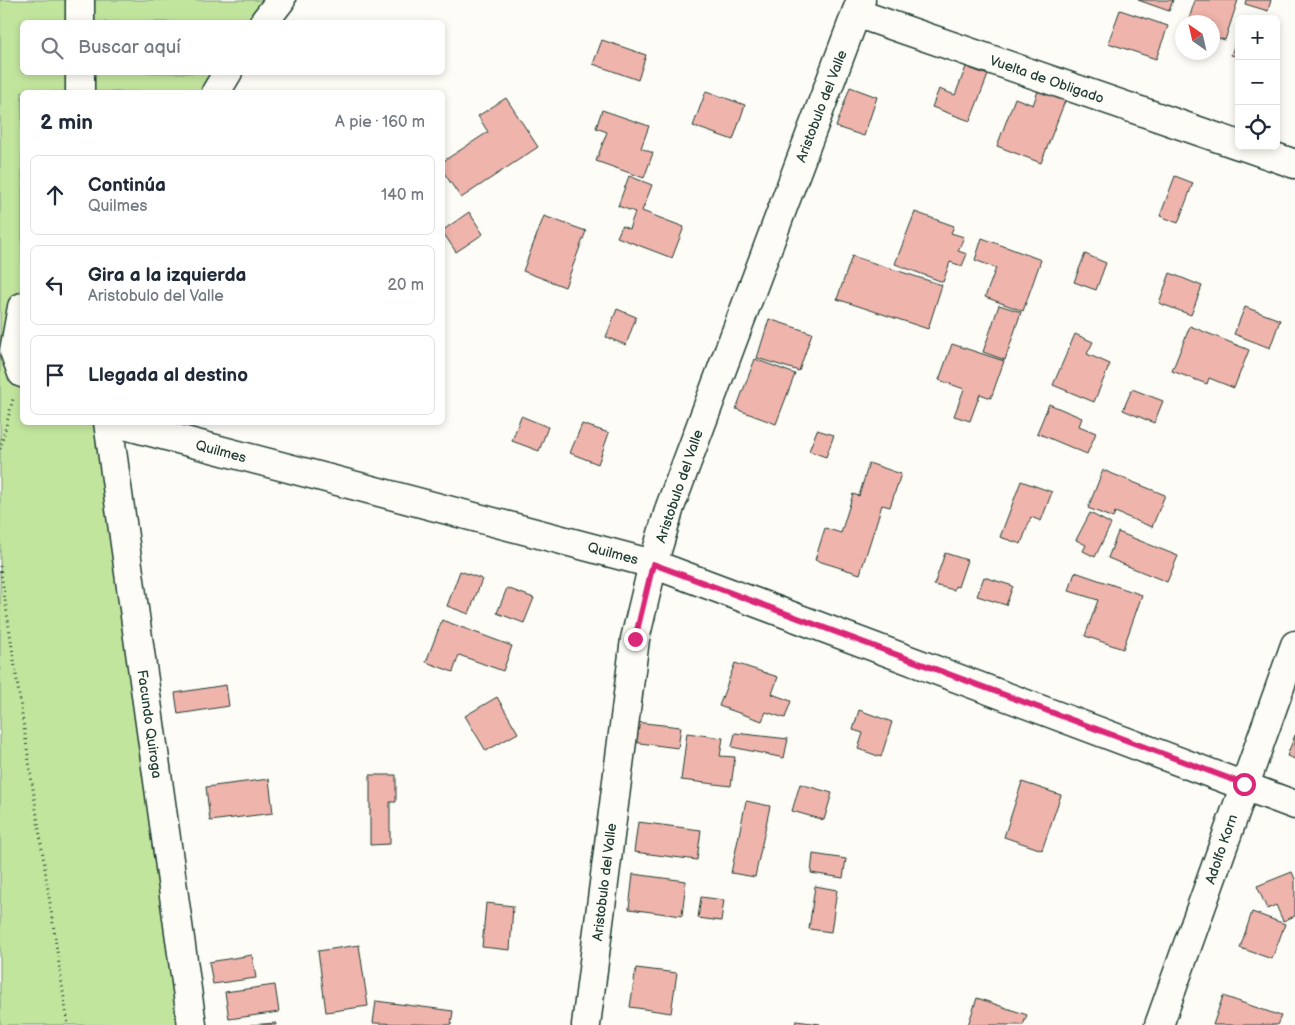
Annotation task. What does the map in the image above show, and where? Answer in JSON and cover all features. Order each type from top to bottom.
[{"type":"street","points":[[80,0],[80,20]]},
{"type":"street","points":[[266,20],[281,0]]},
{"type":"street","name":"Vuelta de Obligado","points":[[859,7],[1235,144]]},
{"type":"street","name":"Aristobulo del Valle","points":[[586,1025],[635,639],[653,564],[670,507],[859,7]]},
{"type":"street","points":[[80,75],[80,90]]},
{"type":"street","points":[[217,90],[226,75]]},
{"type":"street","points":[[1255,150],[1295,164]]},
{"type":"street","points":[[20,318],[14,351],[20,368]]},
{"type":"street","name":"Facundo Quiroga","points":[[108,425],[192,1025]]},
{"type":"street","name":"Quilmes","points":[[124,425],[653,564],[1244,784],[1295,805]]},
{"type":"street","name":"Adolfo Korn","points":[[1159,1025],[1295,645]]},
{"type":"path","points":[[0,450],[20,380]]},
{"type":"path","points":[[0,566],[68,1025]]},
{"type":"green space","points":[[0,0],[281,0],[266,20],[20,20],[20,75],[227,75],[217,90],[20,90],[20,425],[108,425],[184,1025],[0,1025]]},
{"type":"building","points":[[1138,0],[1173,0],[1169,11]]},
{"type":"building","points":[[1195,0],[1238,0],[1225,40],[1220,38],[1220,15],[1190,15]]},
{"type":"building","points":[[1246,0],[1271,0],[1268,11],[1245,4]]},
{"type":"building","points":[[1120,10],[1168,26],[1156,59],[1108,43]]},
{"type":"building","points":[[602,40],[646,55],[638,80],[593,64]]},
{"type":"building","points":[[1235,44],[1235,56],[1231,55]]},
{"type":"building","points":[[966,67],[988,75],[970,121],[932,107],[939,89],[955,95]]},
{"type":"building","points":[[850,87],[877,97],[864,136],[836,127]]},
{"type":"building","points":[[706,91],[745,105],[733,140],[693,126]]},
{"type":"building","points":[[1038,91],[1065,101],[1041,163],[997,146],[1015,98],[1033,105]]},
{"type":"building","points":[[506,98],[538,147],[461,198],[445,174],[445,160],[488,132],[478,116]]},
{"type":"building","points":[[602,110],[649,126],[641,148],[653,153],[644,178],[596,161],[607,132],[596,128]]},
{"type":"building","points":[[629,176],[652,185],[642,211],[684,227],[672,258],[617,237],[622,226],[629,229],[635,212],[618,206]]},
{"type":"building","points":[[1175,176],[1193,183],[1178,223],[1160,216]]},
{"type":"building","points":[[469,212],[483,234],[456,252],[445,236],[445,229]]},
{"type":"building","points":[[915,212],[954,226],[951,233],[964,237],[958,251],[967,254],[962,266],[950,262],[943,282],[895,264]]},
{"type":"building","points":[[544,216],[586,231],[565,287],[523,271]]},
{"type":"building","points":[[982,238],[1041,260],[1023,311],[985,297],[996,268],[975,260]]},
{"type":"building","points":[[1085,254],[1106,263],[1096,290],[1074,282]]},
{"type":"building","points":[[852,256],[942,285],[928,329],[837,299]]},
{"type":"building","points":[[1170,273],[1202,286],[1191,315],[1159,303]]},
{"type":"building","points":[[999,305],[1021,312],[1005,360],[983,352]]},
{"type":"building","points":[[1245,307],[1280,320],[1270,348],[1234,334]]},
{"type":"building","points":[[617,309],[636,317],[626,345],[606,337]]},
{"type":"building","points":[[769,319],[812,333],[799,371],[757,358]]},
{"type":"building","points":[[1190,326],[1249,350],[1234,388],[1209,378],[1207,384],[1172,371]]},
{"type":"building","points":[[1075,334],[1093,342],[1087,354],[1110,364],[1094,402],[1053,385]]},
{"type":"building","points":[[952,344],[1004,361],[991,398],[980,394],[970,421],[954,416],[964,389],[939,380]]},
{"type":"building","points":[[755,359],[795,374],[776,424],[736,409]]},
{"type":"building","points":[[1132,389],[1163,401],[1154,423],[1123,410]]},
{"type":"building","points":[[1049,404],[1082,418],[1079,426],[1096,433],[1087,454],[1037,433]]},
{"type":"building","points":[[521,416],[548,427],[539,451],[512,441]]},
{"type":"building","points":[[582,424],[609,433],[598,464],[570,453]]},
{"type":"building","points":[[817,430],[834,435],[826,457],[809,451]]},
{"type":"building","points":[[869,463],[901,474],[890,507],[882,505],[860,574],[815,560],[825,528],[841,533],[853,494],[859,496]]},
{"type":"building","points":[[1103,470],[1165,495],[1152,527],[1115,512],[1113,518],[1088,508]]},
{"type":"building","points":[[1021,481],[1052,492],[1041,521],[1031,517],[1021,544],[1000,537]]},
{"type":"building","points":[[1090,513],[1111,524],[1095,557],[1083,551],[1086,545],[1076,540]]},
{"type":"building","points":[[1118,532],[1178,556],[1167,582],[1108,558]]},
{"type":"building","points":[[945,553],[967,560],[958,587],[955,586],[954,590],[934,585]]},
{"type":"building","points":[[460,571],[482,579],[469,614],[447,606]]},
{"type":"building","points":[[1075,572],[1142,595],[1123,649],[1085,636],[1098,600],[1069,591]]},
{"type":"building","points":[[984,577],[1013,586],[1006,605],[977,596]]},
{"type":"building","points":[[507,588],[534,598],[524,623],[497,613]]},
{"type":"building","points":[[442,620],[512,646],[503,671],[459,655],[453,672],[426,662]]},
{"type":"building","points":[[735,663],[778,677],[772,694],[791,701],[785,718],[766,712],[762,721],[719,706]]},
{"type":"building","points":[[226,685],[229,706],[178,714],[175,693]]},
{"type":"building","points":[[497,697],[518,733],[486,751],[465,716]]},
{"type":"building","points":[[859,710],[892,722],[881,757],[858,749],[863,733],[853,730]]},
{"type":"building","points":[[635,722],[681,727],[678,748],[632,742]]},
{"type":"building","points":[[687,733],[723,738],[720,756],[735,757],[731,786],[681,780]]},
{"type":"building","points":[[735,733],[788,739],[784,758],[732,747]]},
{"type":"building","points":[[1295,735],[1295,759],[1287,756]]},
{"type":"building","points":[[370,775],[396,775],[396,802],[390,802],[390,844],[370,845]]},
{"type":"building","points":[[269,779],[273,813],[210,821],[206,787]]},
{"type":"building","points":[[1022,782],[1061,795],[1042,850],[1004,837]]},
{"type":"building","points":[[800,784],[832,793],[824,820],[792,811]]},
{"type":"building","points":[[746,801],[770,806],[755,877],[731,873]]},
{"type":"building","points":[[638,822],[701,830],[697,860],[634,852]]},
{"type":"building","points":[[813,854],[846,859],[843,878],[811,873]]},
{"type":"building","points":[[1292,872],[1295,879],[1295,916],[1283,921],[1276,905],[1267,909],[1257,886]]},
{"type":"building","points":[[633,874],[686,881],[682,916],[629,909]]},
{"type":"building","points":[[815,886],[837,890],[831,932],[809,929]]},
{"type":"building","points":[[701,897],[724,900],[721,921],[698,918]]},
{"type":"building","points":[[486,903],[513,906],[510,950],[482,947]]},
{"type":"building","points":[[1252,912],[1285,924],[1272,959],[1240,948]]},
{"type":"building","points":[[359,945],[368,1006],[326,1012],[318,951]]},
{"type":"building","points":[[252,955],[256,978],[213,984],[209,962]]},
{"type":"building","points":[[636,968],[677,973],[671,1013],[630,1007]]},
{"type":"building","points":[[275,985],[279,1012],[229,1019],[225,992]]},
{"type":"building","points":[[1223,996],[1281,1016],[1277,1025],[1213,1025]]},
{"type":"building","points":[[977,998],[1027,1015],[1023,1025],[968,1025]]},
{"type":"building","points":[[376,1001],[453,1011],[451,1025],[373,1023]]},
{"type":"building","points":[[796,1021],[820,1024],[820,1025],[795,1025]]},
{"type":"building","points":[[276,1023],[276,1025],[250,1025]]},
{"type":"route","points":[[635,639],[653,564],[1244,784]]}]
